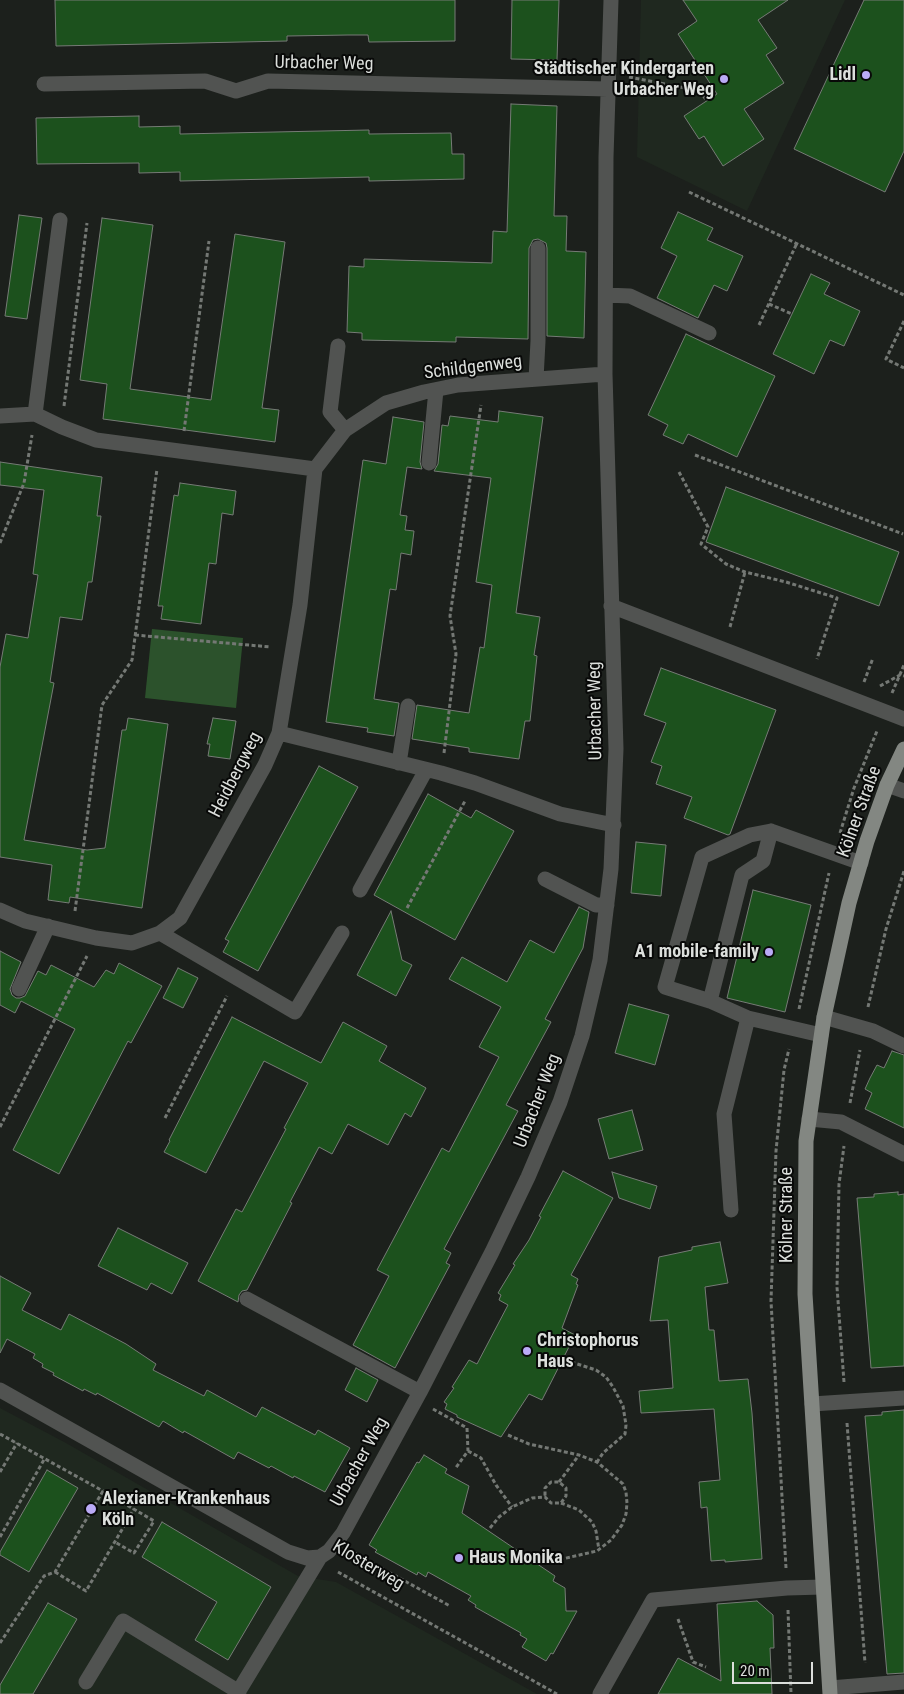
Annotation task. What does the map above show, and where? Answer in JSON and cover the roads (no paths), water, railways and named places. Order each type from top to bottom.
[{"type":"main road","name":"Kölner Straße","points":[[830,1691],[805,1294],[806,1141],[824,1017],[849,902],[860,863],[887,785],[904,749]]},
{"type":"street","name":"Urbacher Weg","points":[[238,1693],[320,1557],[336,1544],[418,1396],[492,1252],[528,1177],[560,1102],[582,1036],[600,960],[611,869],[616,749],[605,374],[608,73],[611,0]]},
{"type":"street","name":"Urbacher Weg","points":[[44,84],[205,81],[236,91],[268,82],[608,89]]},
{"type":"street","points":[[35,414],[60,220]]},
{"type":"street","points":[[536,379],[538,248]]},
{"type":"street","points":[[606,295],[630,296],[708,333]]},
{"type":"street","points":[[338,346],[330,412],[345,430]]},
{"type":"street","name":"Schildgenweg","points":[[315,469],[345,430],[386,403],[458,385],[605,374]]},
{"type":"street","points":[[429,463],[436,390]]},
{"type":"street","points":[[0,416],[35,414],[96,440],[315,469],[300,606],[278,733]]},
{"type":"street","points":[[611,606],[904,719]]},
{"type":"street","points":[[399,763],[408,706]]},
{"type":"street","name":"Heidbergweg","points":[[0,910],[25,921],[96,938],[132,943],[160,933],[180,918],[265,765],[278,733],[475,783],[560,814],[614,825]]},
{"type":"street","points":[[360,890],[434,772]]},
{"type":"street","points":[[887,785],[904,791]]},
{"type":"street","points":[[710,1001],[742,874],[764,861],[771,831]]},
{"type":"street","points":[[822,1035],[748,1018],[710,1001],[665,988],[702,857],[750,836],[771,831],[860,863]]},
{"type":"street","points":[[545,879],[596,905],[606,905]]},
{"type":"street","points":[[19,989],[48,926]]},
{"type":"street","points":[[160,933],[295,1012],[342,933]]},
{"type":"street","points":[[824,1017],[864,1029],[904,1046]]},
{"type":"street","points":[[731,1210],[724,1114],[748,1018]]},
{"type":"street","points":[[809,1119],[841,1122],[904,1154]]},
{"type":"street","points":[[246,1299],[418,1396]]},
{"type":"street","name":"Klosterweg","points":[[0,1390],[288,1552],[307,1558],[320,1557]]},
{"type":"street","points":[[812,1404],[904,1398]]},
{"type":"street","points":[[600,1694],[653,1600],[787,1588],[823,1587]]},
{"type":"street","points":[[86,1682],[123,1621],[238,1693]]},
{"type":"street","points":[[830,1691],[866,1685],[904,1682]]},
{"type":"place","name":"Lidl","points":[[866,75]]},
{"type":"place","name":"Städtischer Kindergarten Urbacher Weg","points":[[724,79]]},
{"type":"place","name":"A1 mobile-family","points":[[769,952]]},
{"type":"place","name":"Christophorus Haus","points":[[527,1351]]},
{"type":"place","name":"Alexianer-Krankenhaus Köln","points":[[91,1509]]},
{"type":"place","name":"Haus Monika","points":[[459,1558]]}]
